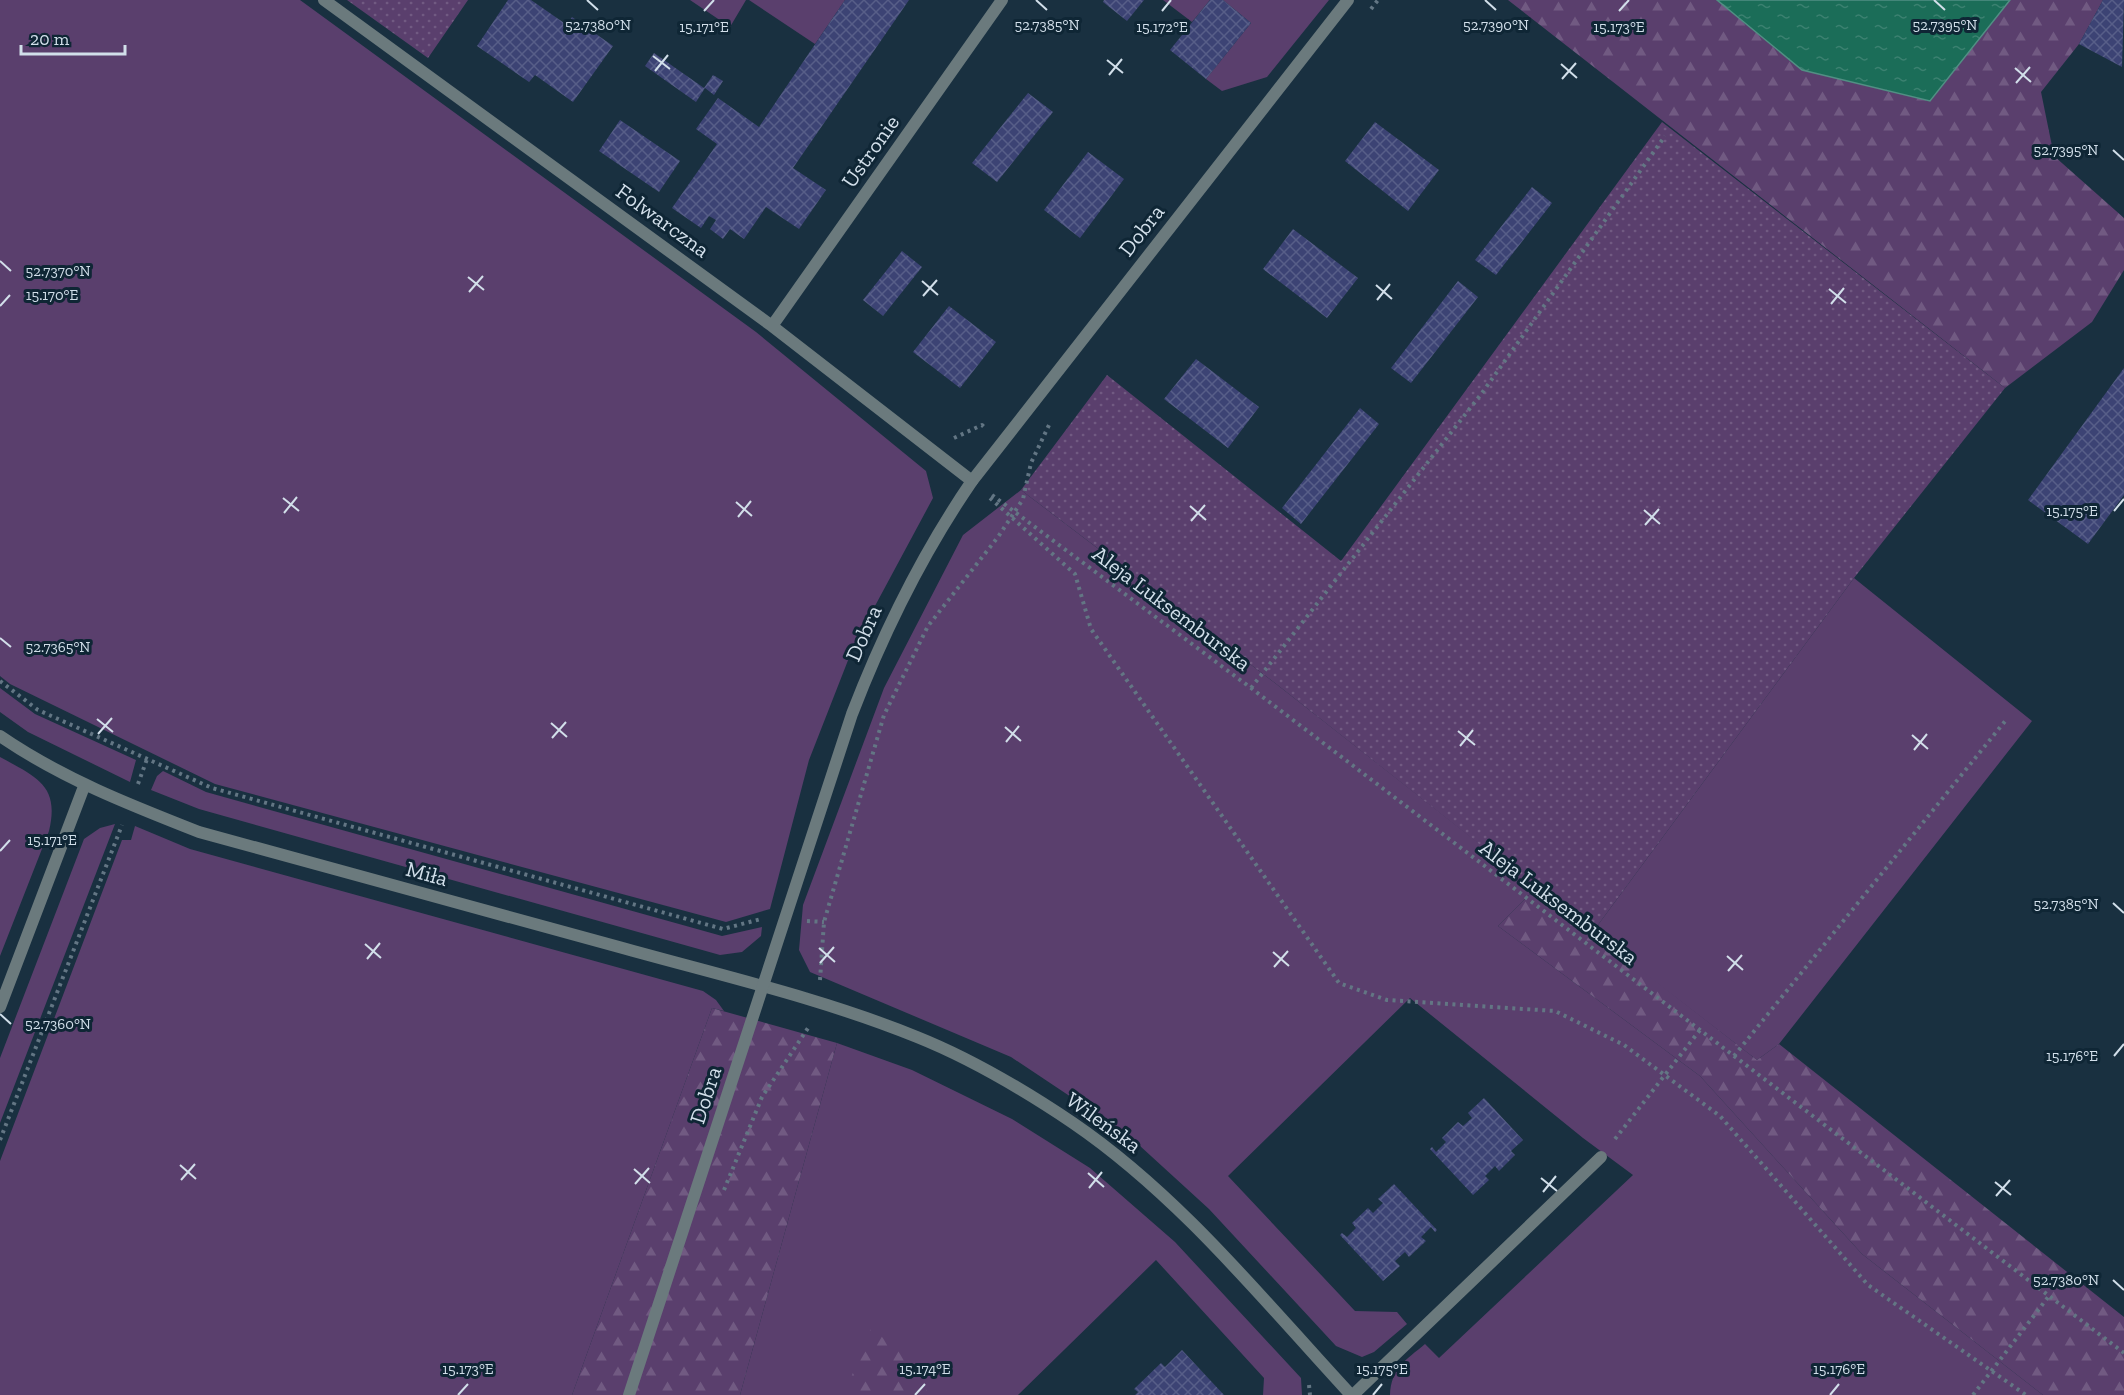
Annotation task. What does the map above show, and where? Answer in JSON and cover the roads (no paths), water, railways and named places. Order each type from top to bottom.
[{"type":"street","name":"Folwarczna","points":[[324,0],[772,326],[972,481]]},
{"type":"street","name":"Ustronie","points":[[772,326],[1002,0]]},
{"type":"street","name":"Dobra","points":[[629,1395],[852,714],[873,659],[926,551],[972,481],[1348,0]]},
{"type":"street","name":"Miła","points":[[0,736],[21,750],[85,784],[130,805],[199,831],[763,987]]},
{"type":"street","points":[[0,1006],[85,784]]},
{"type":"street","name":"Wileńska","points":[[763,987],[819,1002],[900,1030],[969,1061],[1017,1087],[1075,1124],[1130,1166],[1181,1212],[1352,1395]]},
{"type":"street","points":[[1352,1395],[1601,1157]]},
{"type":"water","points":[[1717,0],[2010,0],[1930,101],[1802,70]]}]
